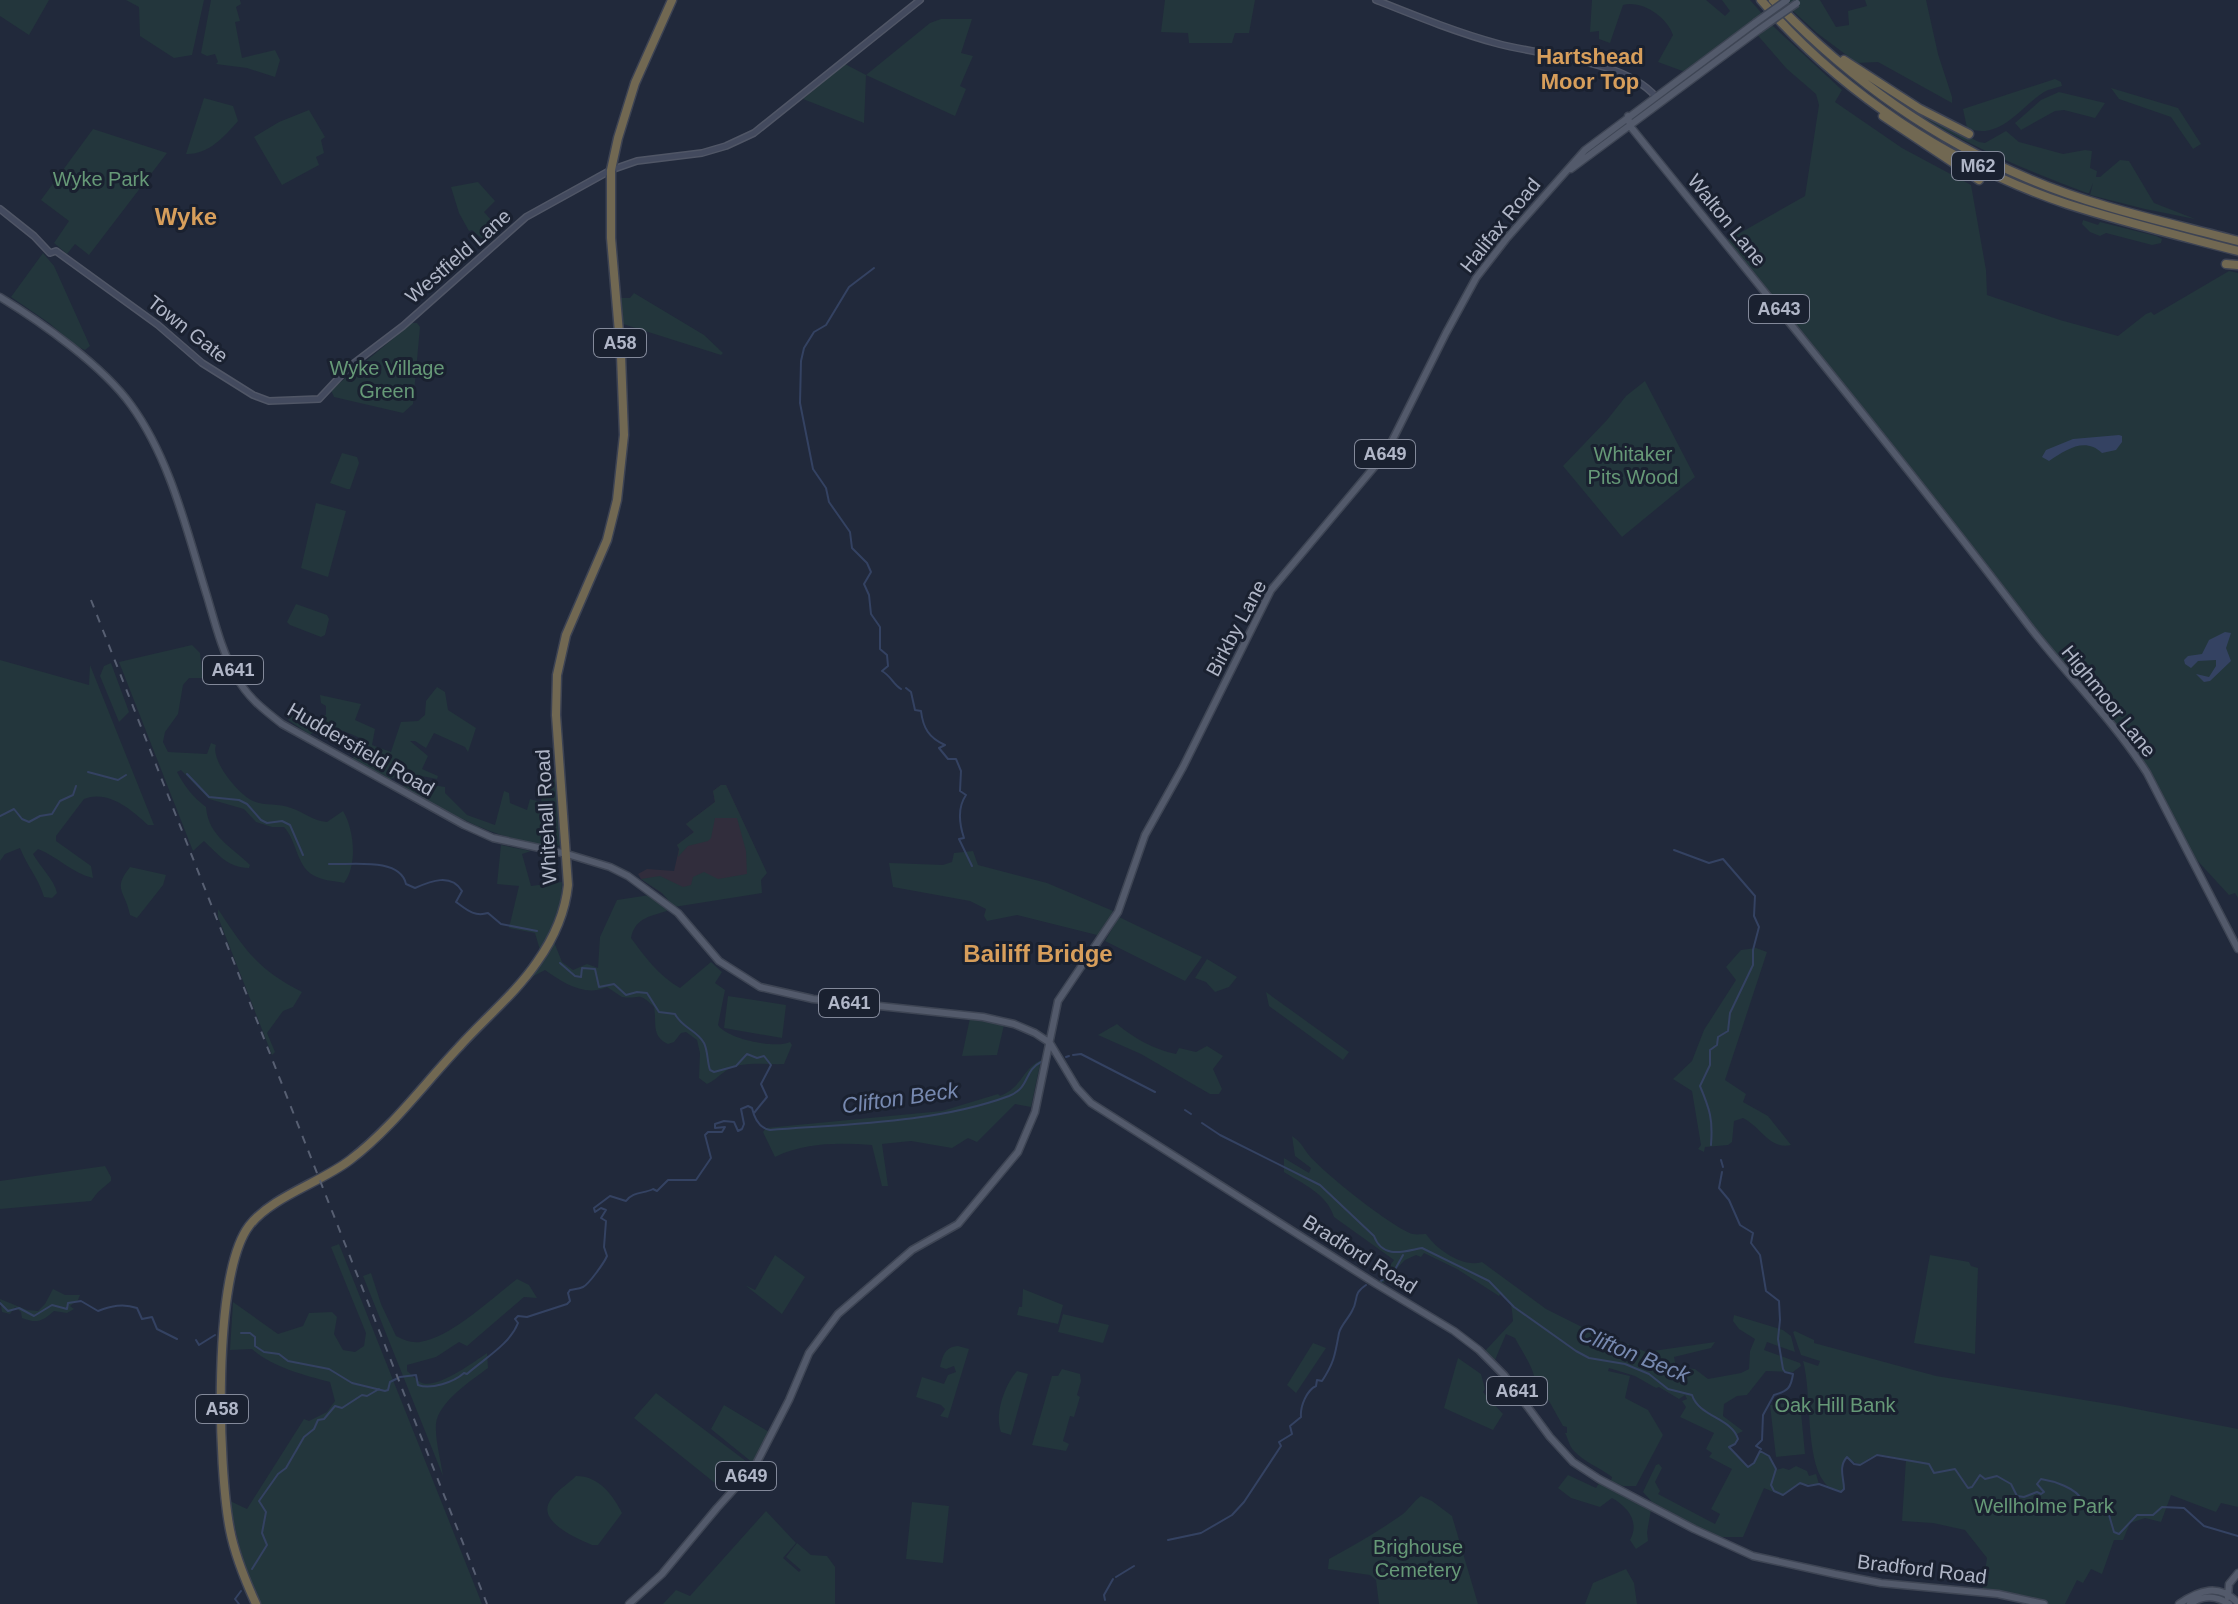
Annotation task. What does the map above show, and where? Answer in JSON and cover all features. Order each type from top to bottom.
[{"type":"highway","name":"Whitehall Road","points":[[256,1604],[242,1573],[230,1532],[221,1447],[222,1340],[234,1263],[242,1237],[262,1213],[340,1168],[365,1148],[535,965],[565,907],[567,854],[556,715],[557,675],[566,635],[607,540],[617,500],[623,446],[622,369],[611,238],[611,170],[635,83],[672,0]]},
{"type":"highway","name":"M62","points":[[1761,0],[1805,47],[1847,83],[1923,136],[2009,181],[2098,213],[2238,251]]},
{"type":"highway","name":"M62","points":[[1773,0],[1848,71],[1931,129],[2004,167],[2038,183],[2100,204],[2238,241]]},
{"type":"highway","points":[[1807,34],[1891,92],[1969,134]]},
{"type":"highway","points":[[1847,83],[1888,120],[1979,180]]},
{"type":"highway","points":[[2226,264],[2238,265]]},
{"type":"main road","name":"Westfield Lane","points":[[319,399],[349,367],[403,326],[514,227],[542,208],[611,170],[637,161],[702,153],[754,133],[920,0]]},
{"type":"main road","points":[[1376,0],[1488,41],[1594,65],[1643,83],[1661,102]]},
{"type":"main road","name":"A649","points":[[1758,26],[1787,0]]},
{"type":"main road","name":"A649","points":[[1758,26],[1799,2]]},
{"type":"main road","name":"Halifax Road","points":[[1465,296],[1507,238],[1561,176],[1603,135],[1758,26]]},
{"type":"main road","name":"Halifax Road","points":[[1561,176],[1758,26]]},
{"type":"main road","name":"Walton Lane","points":[[1628,116],[1630,126],[1927,491]]},
{"type":"main road","points":[[1603,135],[1619,126],[1630,126]]},
{"type":"main road","name":"Town Gate","points":[[0,209],[50,253],[56,251],[158,325],[202,363],[253,395],[269,401],[319,399]]},
{"type":"main road","name":"Birkby Lane","points":[[1050,1043],[1058,1001],[1118,912],[1145,835],[1183,767],[1271,590],[1386,453],[1465,296]]},
{"type":"main road","name":"Huddersfield Road","points":[[0,297],[34,318],[88,362],[130,404],[172,485],[226,656],[236,677],[255,703],[282,724],[493,838],[567,854],[628,876],[673,909],[719,961],[760,987],[813,999],[1001,1020],[1035,1033],[1050,1043]]},
{"type":"main road","name":"Highmoor Lane","points":[[1927,491],[2051,654],[2130,747],[2147,773],[2238,949]]},
{"type":"main road","name":"A649","points":[[629,1604],[662,1574],[755,1466],[809,1353],[838,1314],[912,1250],[958,1224],[1009,1166],[1031,1125],[1050,1043]]},
{"type":"main road","name":"Bradford Road","points":[[1050,1043],[1082,1094],[1108,1115],[1454,1331],[1479,1350],[1504,1375],[1573,1462],[1599,1479],[1715,1540],[1753,1556],[1868,1581],[1998,1594],[2044,1604]]},
{"type":"main road","points":[[1046,1063],[1052,1057],[1061,1060]]},
{"type":"main road","points":[[2179,1604],[2198,1593],[2229,1584],[2238,1573]]},
{"type":"main road","points":[[2229,1584],[2233,1601]]},
{"type":"main road","points":[[2214,1589],[2233,1601]]},
{"type":"main road","points":[[2190,1604],[2206,1597],[2233,1601]]},
{"type":"shaded area","points":[[726,785],[756,850],[761,879],[662,893],[641,879],[638,874],[647,869],[674,871],[679,849],[677,845],[694,832],[686,824],[715,802],[713,791]]},
{"type":"green space","points":[[0,0],[49,0],[29,35],[0,16]]},
{"type":"green space","points":[[126,0],[204,0],[192,55],[174,58],[140,36],[139,7]]},
{"type":"green space","points":[[211,0],[240,0],[241,4],[236,7],[240,21],[235,22],[242,58],[275,50],[280,60],[275,77],[247,68],[216,64],[215,54],[207,56],[201,53]]},
{"type":"green space","points":[[1165,0],[1255,0],[1249,33],[1235,33],[1232,43],[1189,43],[1188,33],[1161,32]]},
{"type":"green space","points":[[1592,0],[1706,0],[1725,16],[1730,11],[1722,0],[1750,0],[1773,26],[1842,90],[1835,102],[1902,148],[1971,185],[1986,270],[1987,295],[2118,336],[2146,314],[2151,312],[2154,315],[2229,271],[2238,273],[2238,898],[2235,893],[2229,895],[2182,844],[2147,773],[1724,242],[1805,196],[1819,105],[1816,94],[1787,69],[1754,31],[1662,96],[1752,29],[1688,73],[1658,62],[1673,35],[1660,16],[1638,5],[1623,5],[1610,43],[1599,39],[1599,31],[1590,32]]},
{"type":"green space","points":[[1781,0],[1820,0],[1836,27],[1849,25],[1848,11],[1867,6],[1865,0],[1926,0],[1952,103],[1878,62],[1857,63],[1817,33]]},
{"type":"green space","points":[[941,19],[972,19],[961,53],[973,56],[960,86],[966,89],[955,116],[866,75],[930,23]]},
{"type":"green space","points":[[845,64],[866,75],[864,123],[803,99]]},
{"type":"green space","points":[[2055,79],[2062,86],[2044,92],[1999,127],[1979,131],[1967,128],[1963,109]]},
{"type":"green space","points":[[2111,88],[2178,108],[2201,144],[2193,149],[2171,117],[2119,99]]},
{"type":"green space","points":[[2059,92],[2105,103],[2095,118],[2064,110],[2055,111],[2021,130],[2015,123],[2041,100]]},
{"type":"green space","points":[[204,98],[233,106],[238,121],[208,148],[186,154]]},
{"type":"green space","points":[[1900,103],[1979,142],[1985,143],[2006,131],[2019,142],[2063,154],[2092,151],[2090,168],[2097,171],[2096,177],[2120,160],[2129,161],[2154,203],[2195,219],[2090,195],[2093,183],[2087,193],[2039,174],[1968,142]]},
{"type":"green space","points":[[309,110],[325,137],[321,140],[324,153],[316,157],[319,165],[282,185],[254,137],[279,122]]},
{"type":"green space","name":"Wyke Park","points":[[93,129],[167,153],[89,255],[75,244],[67,254],[54,243],[69,221],[41,200]]},
{"type":"green space","points":[[478,182],[495,201],[484,212],[500,230],[486,242],[472,230],[469,231],[459,213],[451,187]]},
{"type":"green space","points":[[2083,220],[2156,236],[2162,239],[2161,243],[2152,245],[2106,233],[2100,236],[2090,232],[2082,224]]},
{"type":"green space","points":[[43,253],[54,266],[90,346],[85,350],[11,297]]},
{"type":"green space","points":[[634,293],[704,335],[723,353],[721,355],[623,324],[620,298],[630,298]]},
{"type":"green space","name":"Wyke Village Green","points":[[412,323],[420,327],[413,404],[403,413],[334,397],[331,390]]},
{"type":"green space","name":"Whitaker Pits Wood","points":[[1645,381],[1695,477],[1622,537],[1563,466],[1626,396]]},
{"type":"green space","points":[[342,453],[357,457],[359,463],[350,489],[330,483]]},
{"type":"green space","points":[[316,503],[346,511],[328,577],[301,568]]},
{"type":"green space","points":[[296,604],[327,615],[325,635],[321,637],[287,622]]},
{"type":"green space","points":[[192,645],[200,653],[203,678],[189,678],[183,685],[178,714],[165,732],[163,742],[168,752],[207,754],[211,743],[216,745],[221,768],[240,792],[253,801],[286,806],[327,822],[343,811],[350,827],[353,847],[351,867],[344,883],[310,873],[301,862],[284,827],[256,822],[244,809],[209,799],[181,770],[177,772],[206,807],[216,834],[250,865],[249,868],[229,863],[204,841],[193,851],[119,662]]},
{"type":"green space","points":[[0,660],[89,685],[90,665],[154,825],[148,825],[111,799],[84,799],[56,836],[56,841],[91,866],[93,878],[38,849],[33,854],[57,893],[52,898],[44,897],[20,848],[5,854],[0,861]]},
{"type":"green space","points":[[111,663],[129,712],[119,722],[100,676],[104,666]]},
{"type":"green space","points":[[437,687],[445,692],[448,710],[476,728],[468,752],[465,747],[434,733],[426,748],[410,741],[428,756],[422,769],[438,776],[437,779],[406,773],[390,779],[352,759],[364,745],[364,740],[329,728],[310,735],[288,720],[297,716],[300,720],[316,721],[318,717],[326,715],[326,706],[321,703],[320,695],[361,704],[355,720],[375,729],[372,745],[391,752],[401,722],[418,721],[425,715],[426,701]]},
{"type":"green space","points":[[544,777],[557,779],[561,844],[557,847],[513,839],[477,826],[403,784],[408,781],[445,787],[445,793],[467,815],[495,825],[504,791],[509,793],[510,803],[527,810],[530,799],[541,802]]},
{"type":"green space","points":[[726,785],[767,873],[761,880],[762,893],[674,907],[662,893],[641,879],[660,876],[683,887],[691,885],[693,877],[704,872],[718,879],[747,874],[746,851],[737,818],[715,818],[711,838],[688,846],[678,857],[677,845],[694,832],[686,824],[715,802],[713,791]]},
{"type":"green space","points":[[501,845],[531,851],[522,854],[531,886],[562,882],[556,918],[540,950],[535,933],[509,928],[519,886],[497,884]]},
{"type":"green space","points":[[973,851],[978,865],[1047,883],[1113,911],[1101,936],[1017,915],[987,921],[984,916],[986,909],[970,901],[893,887],[889,863],[943,865],[952,862],[954,853]]},
{"type":"green space","points":[[130,867],[166,875],[163,885],[137,918],[130,915],[121,890]]},
{"type":"green space","points":[[650,895],[670,910],[645,918],[636,926],[631,938],[642,952],[659,972],[680,988],[711,962],[722,972],[715,983],[725,990],[718,1025],[731,1035],[752,1041],[774,1044],[790,1042],[792,1045],[784,1064],[736,1066],[707,1084],[699,1078],[697,1040],[686,1032],[681,1033],[674,1042],[668,1044],[663,1041],[656,1029],[654,1007],[644,999],[622,997],[607,987],[582,989],[567,984],[545,970],[528,979],[554,942],[562,962],[573,970],[587,964],[598,968],[600,937],[617,900]]},
{"type":"green space","points":[[218,909],[253,957],[274,975],[302,992],[293,1007],[283,1011],[267,1033],[275,1052],[272,1055],[218,917]]},
{"type":"green space","points":[[1119,917],[1202,957],[1185,981],[1105,941]]},
{"type":"green space","points":[[1756,948],[1767,952],[1725,1080],[1746,1094],[1743,1102],[1768,1116],[1791,1145],[1771,1141],[1743,1118],[1734,1121],[1732,1142],[1705,1147],[1704,1152],[1698,1149],[1701,1145],[1692,1091],[1673,1079],[1692,1061],[1704,1030],[1736,980],[1726,967],[1741,950]]},
{"type":"green space","points":[[1207,959],[1237,977],[1229,987],[1215,992],[1206,982],[1195,978]]},
{"type":"green space","points":[[1266,992],[1349,1052],[1343,1060],[1269,1006]]},
{"type":"green space","points":[[728,996],[786,1005],[782,1038],[724,1028]]},
{"type":"green space","points":[[970,1018],[1004,1025],[997,1055],[962,1056]]},
{"type":"green space","points":[[1117,1024],[1145,1043],[1168,1052],[1176,1054],[1179,1048],[1196,1052],[1207,1046],[1223,1056],[1213,1069],[1222,1089],[1219,1094],[1210,1094],[1141,1054],[1098,1035]]},
{"type":"green space","points":[[1041,1060],[1031,1107],[1015,1104],[977,1142],[968,1138],[952,1148],[911,1141],[882,1144],[888,1186],[882,1186],[872,1145],[811,1146],[775,1157],[763,1132],[766,1128],[942,1111],[998,1094],[1000,1096],[1013,1088]]},
{"type":"green space","points":[[1292,1136],[1327,1173],[1390,1222],[1413,1234],[1426,1234],[1437,1246],[1459,1260],[1482,1262],[1546,1309],[1586,1329],[1588,1327],[1646,1352],[1715,1342],[1711,1348],[1674,1357],[1676,1367],[1695,1369],[1708,1379],[1749,1369],[1750,1351],[1755,1339],[1739,1329],[1733,1321],[1734,1315],[1783,1330],[1791,1336],[1795,1352],[1767,1342],[1764,1350],[1801,1366],[1793,1372],[1766,1371],[1747,1395],[1737,1396],[1724,1404],[1723,1416],[1743,1431],[1737,1434],[1735,1444],[1729,1447],[1748,1467],[1760,1451],[1769,1456],[1776,1470],[1789,1470],[1796,1466],[1807,1471],[1809,1476],[1816,1474],[1819,1484],[1796,1485],[1783,1496],[1764,1488],[1743,1537],[1720,1537],[1652,1502],[1643,1492],[1659,1464],[1662,1468],[1655,1482],[1660,1491],[1658,1494],[1715,1524],[1720,1514],[1711,1509],[1732,1469],[1709,1457],[1712,1453],[1706,1449],[1714,1433],[1680,1417],[1686,1407],[1682,1401],[1687,1399],[1685,1395],[1679,1399],[1635,1376],[1609,1368],[1608,1371],[1630,1376],[1625,1398],[1648,1410],[1663,1435],[1636,1486],[1623,1486],[1611,1481],[1612,1477],[1572,1449],[1565,1433],[1567,1427],[1563,1426],[1549,1401],[1535,1386],[1531,1368],[1515,1338],[1506,1334],[1495,1360],[1485,1351],[1513,1321],[1507,1299],[1424,1253],[1421,1257],[1416,1255],[1405,1260],[1383,1283],[1379,1281],[1394,1260],[1334,1217],[1326,1202],[1314,1190],[1284,1172],[1284,1158],[1309,1173],[1311,1168],[1295,1156]]},
{"type":"green space","points":[[105,1166],[111,1181],[91,1201],[0,1209],[0,1181]]},
{"type":"green space","points":[[339,1244],[482,1604],[259,1604],[249,1579],[230,1501],[247,1509],[304,1419],[309,1421],[327,1412],[335,1401],[330,1382],[279,1366],[252,1349],[230,1350],[233,1302],[278,1334],[303,1326],[309,1313],[332,1312],[337,1317],[334,1334],[343,1350],[355,1352],[364,1346],[366,1333],[331,1247]]},
{"type":"green space","points":[[775,1255],[805,1277],[782,1314],[745,1285],[755,1290]]},
{"type":"green space","points":[[1930,1255],[1969,1262],[1978,1268],[1975,1354],[1914,1343]]},
{"type":"green space","points":[[371,1273],[396,1336],[411,1342],[432,1339],[445,1333],[517,1279],[529,1285],[537,1298],[524,1297],[467,1346],[459,1342],[436,1357],[407,1365],[407,1371],[416,1379],[429,1384],[455,1374],[487,1353],[488,1368],[457,1392],[438,1416],[436,1437],[443,1476],[363,1276]]},
{"type":"green space","points":[[53,1289],[65,1295],[80,1295],[70,1306],[74,1309],[67,1313],[54,1311],[36,1321],[22,1318],[15,1307],[10,1314],[2,1312],[0,1299],[38,1311]]},
{"type":"green space","points":[[1023,1289],[1063,1305],[1058,1324],[1017,1315],[1019,1307],[1022,1307]]},
{"type":"green space","points":[[1063,1314],[1109,1325],[1103,1343],[1058,1332]]},
{"type":"green space","name":"Wellholme Park","points":[[1795,1331],[1814,1340],[1814,1343],[1936,1376],[2121,1406],[2238,1429],[2238,1507],[2221,1503],[2216,1512],[2171,1495],[2161,1522],[2145,1518],[2130,1523],[2123,1540],[2114,1540],[2102,1574],[2091,1569],[2083,1583],[2077,1580],[2065,1604],[2044,1604],[1982,1592],[1987,1558],[1965,1530],[1933,1523],[1902,1521],[1906,1460],[1877,1455],[1857,1464],[1847,1457],[1842,1469],[1844,1489],[1841,1492],[1824,1482],[1811,1441],[1803,1361],[1818,1366],[1820,1361],[1801,1355]]},
{"type":"green space","points":[[1313,1343],[1326,1348],[1296,1393],[1287,1385]]},
{"type":"green space","points":[[958,1346],[969,1349],[948,1418],[940,1416],[945,1409],[941,1405],[916,1397],[922,1377],[944,1384],[948,1375],[956,1372],[954,1366],[946,1369],[940,1367],[945,1352]]},
{"type":"green space","points":[[1458,1358],[1481,1374],[1483,1392],[1503,1414],[1493,1430],[1444,1408]]},
{"type":"green space","points":[[1062,1369],[1080,1374],[1081,1381],[1074,1417],[1070,1416],[1063,1441],[1069,1444],[1066,1451],[1032,1445],[1052,1376],[1058,1376]]},
{"type":"green space","points":[[1017,1371],[1028,1374],[1011,1435],[1001,1432],[999,1417],[1005,1392]]},
{"type":"green space","points":[[656,1393],[751,1465],[726,1492],[634,1418]]},
{"type":"green space","points":[[1800,1402],[1805,1454],[1776,1457],[1770,1405]]},
{"type":"green space","points":[[724,1405],[769,1432],[753,1463],[711,1429]]},
{"type":"green space","points":[[1568,1475],[1596,1488],[1599,1483],[1651,1510],[1648,1541],[1636,1549],[1630,1540],[1634,1527],[1631,1516],[1612,1498],[1600,1507],[1571,1498],[1558,1488]]},
{"type":"green space","points":[[576,1476],[598,1483],[622,1513],[598,1545],[559,1528],[548,1514],[552,1498]]},
{"type":"green space","name":"Brighouse Cemetery","points":[[1421,1496],[1452,1516],[1478,1604],[1379,1604],[1376,1580],[1370,1575],[1328,1569],[1329,1559],[1403,1514]]},
{"type":"green space","points":[[912,1502],[949,1506],[943,1563],[906,1559]]},
{"type":"green space","points":[[766,1511],[796,1543],[783,1558],[799,1572],[801,1570],[786,1557],[797,1543],[811,1555],[827,1556],[835,1567],[835,1604],[663,1604],[676,1590],[690,1596]]},
{"type":"green space","points":[[1626,1569],[1634,1583],[1637,1604],[1585,1604],[1593,1583]]},
{"type":"water","points":[[2119,435],[2122,442],[2116,450],[2102,453],[2083,445],[2049,461],[2042,457],[2046,450],[2073,439]]},
{"type":"water","points":[[2225,632],[2231,633],[2226,648],[2231,661],[2210,681],[2204,682],[2196,674],[2209,677],[2216,660],[2198,661],[2191,668],[2184,660],[2188,656],[2202,654],[2209,640]]},
{"type":"waterway","points":[[874,268],[849,287],[826,325],[814,332],[804,348],[800,403],[813,469],[826,488],[829,502],[850,532],[852,548],[867,563],[871,572],[864,584],[871,614],[880,627],[880,649],[887,655],[888,666],[882,671],[901,689]]},
{"type":"waterway","points":[[906,688],[911,692],[915,710],[921,711],[928,732],[945,745],[939,748],[948,759],[956,759],[961,771],[960,791],[966,795],[960,816],[964,838],[959,839],[972,866]]},
{"type":"waterway","points":[[88,772],[118,780],[126,775]]},
{"type":"waterway","points":[[187,774],[209,797],[239,800],[267,823],[282,821],[290,825],[303,855]]},
{"type":"waterway","points":[[0,816],[14,809],[29,822],[52,814],[60,801],[73,795],[76,786]]},
{"type":"waterway","points":[[1674,850],[1709,863],[1723,859],[1755,896],[1754,916],[1759,927],[1753,965],[1730,1013],[1728,1031],[1718,1037],[1717,1045],[1710,1050],[1710,1065],[1700,1086],[1710,1115],[1711,1145]]},
{"type":"waterway","points":[[329,864],[385,866],[402,875],[406,884],[415,888],[447,880],[462,891],[456,902],[467,910],[488,913],[501,924],[537,931]]},
{"type":"waterway","points":[[560,963],[575,976],[581,977],[582,968],[595,969],[599,987],[614,984],[626,995],[647,993],[659,1012],[675,1014],[701,1039],[710,1070],[714,1072],[736,1066],[747,1054],[757,1058],[764,1056],[771,1065],[761,1084],[767,1097],[754,1113]]},
{"type":"waterway","name":"Clifton Beck","points":[[1073,1055],[1081,1054],[1155,1092]]},
{"type":"waterway","points":[[241,1333],[250,1333],[255,1337],[255,1346],[264,1352],[279,1354],[288,1361],[329,1369],[352,1383],[385,1391],[390,1382],[416,1375],[418,1385],[442,1384],[467,1374],[496,1350],[514,1331],[518,1316],[527,1317],[567,1304],[570,1290],[589,1282],[607,1256],[604,1247],[606,1221],[601,1218],[606,1210],[601,1208],[595,1212],[594,1208],[610,1196],[626,1201],[635,1194],[653,1189],[657,1191],[668,1180],[696,1180],[711,1158],[705,1135],[708,1132],[722,1132],[725,1127],[715,1128],[715,1124],[724,1121],[734,1122],[738,1131],[742,1129],[741,1109],[752,1108],[760,1125],[770,1130],[921,1117],[1009,1096],[1021,1088],[1041,1062]]},
{"type":"waterway","name":"Clifton Beck","points":[[1185,1110],[1191,1114]]},
{"type":"waterway","name":"Clifton Beck","points":[[1202,1123],[1320,1185],[1383,1248],[1395,1252],[1422,1248],[1489,1281],[1514,1307],[1576,1351],[1589,1358],[1625,1364],[1649,1374],[1668,1389],[1692,1395],[1701,1408],[1735,1432],[1738,1439],[1729,1447],[1748,1467],[1760,1451],[1769,1456],[1776,1469],[1771,1485],[1774,1491],[1783,1495],[1800,1483],[1808,1486],[1819,1484],[1841,1492],[1844,1489],[1843,1465],[1847,1457],[1860,1465],[1877,1455],[1929,1464],[1934,1473],[1955,1469],[1968,1488],[1980,1475],[1985,1479],[1997,1476],[2011,1484],[2017,1496],[2044,1492],[2037,1484],[2041,1479],[2058,1483],[2079,1496],[2087,1512],[2094,1515],[2099,1511],[2109,1515],[2114,1532],[2119,1534],[2137,1515],[2153,1515],[2162,1507],[2184,1508],[2204,1526],[2238,1536]]},
{"type":"waterway","points":[[1721,1160],[1723,1167]]},
{"type":"waterway","points":[[1722,1172],[1719,1188],[1729,1200],[1740,1225],[1753,1233],[1751,1243],[1760,1255],[1766,1291],[1779,1301],[1778,1339],[1783,1369],[1793,1374],[1788,1388],[1774,1395],[1763,1415],[1762,1440],[1756,1446],[1761,1449]]},
{"type":"waterway","points":[[1381,1281],[1393,1273],[1403,1255]]},
{"type":"waterway","points":[[1168,1540],[1201,1533],[1232,1515],[1244,1502],[1281,1446],[1279,1442],[1292,1434],[1290,1426],[1301,1417],[1307,1395],[1316,1386],[1317,1380],[1322,1381],[1326,1375],[1334,1358],[1340,1330],[1354,1307],[1357,1294],[1366,1285]]},
{"type":"waterway","points":[[0,1303],[8,1311],[19,1308],[34,1316],[52,1305],[67,1309],[68,1303],[81,1301],[98,1311],[132,1306],[137,1308],[142,1319],[152,1317],[157,1329],[177,1339]]},
{"type":"waterway","points":[[196,1340],[199,1345],[215,1335]]},
{"type":"waterway","points":[[252,1569],[267,1545],[262,1533],[266,1512],[259,1501],[286,1468],[304,1437],[335,1406],[342,1408],[362,1395],[367,1396],[379,1389]]},
{"type":"waterway","points":[[1116,1577],[1134,1566]]},
{"type":"waterway","points":[[1105,1600],[1104,1595],[1113,1579]]},
{"type":"waterway","points":[[239,1604],[235,1599],[241,1591]]},
{"type":"railway","points":[[91,600],[487,1604]]},
{"type":"district","name":"Hartshead Moor Top","points":[[1590,68]]},
{"type":"district","name":"Wyke","points":[[186,216]]},
{"type":"district","name":"Bailiff Bridge","points":[[1038,953]]},
{"type":"park label","name":"Oak Hill Bank","points":[[1835,1405]]}]
